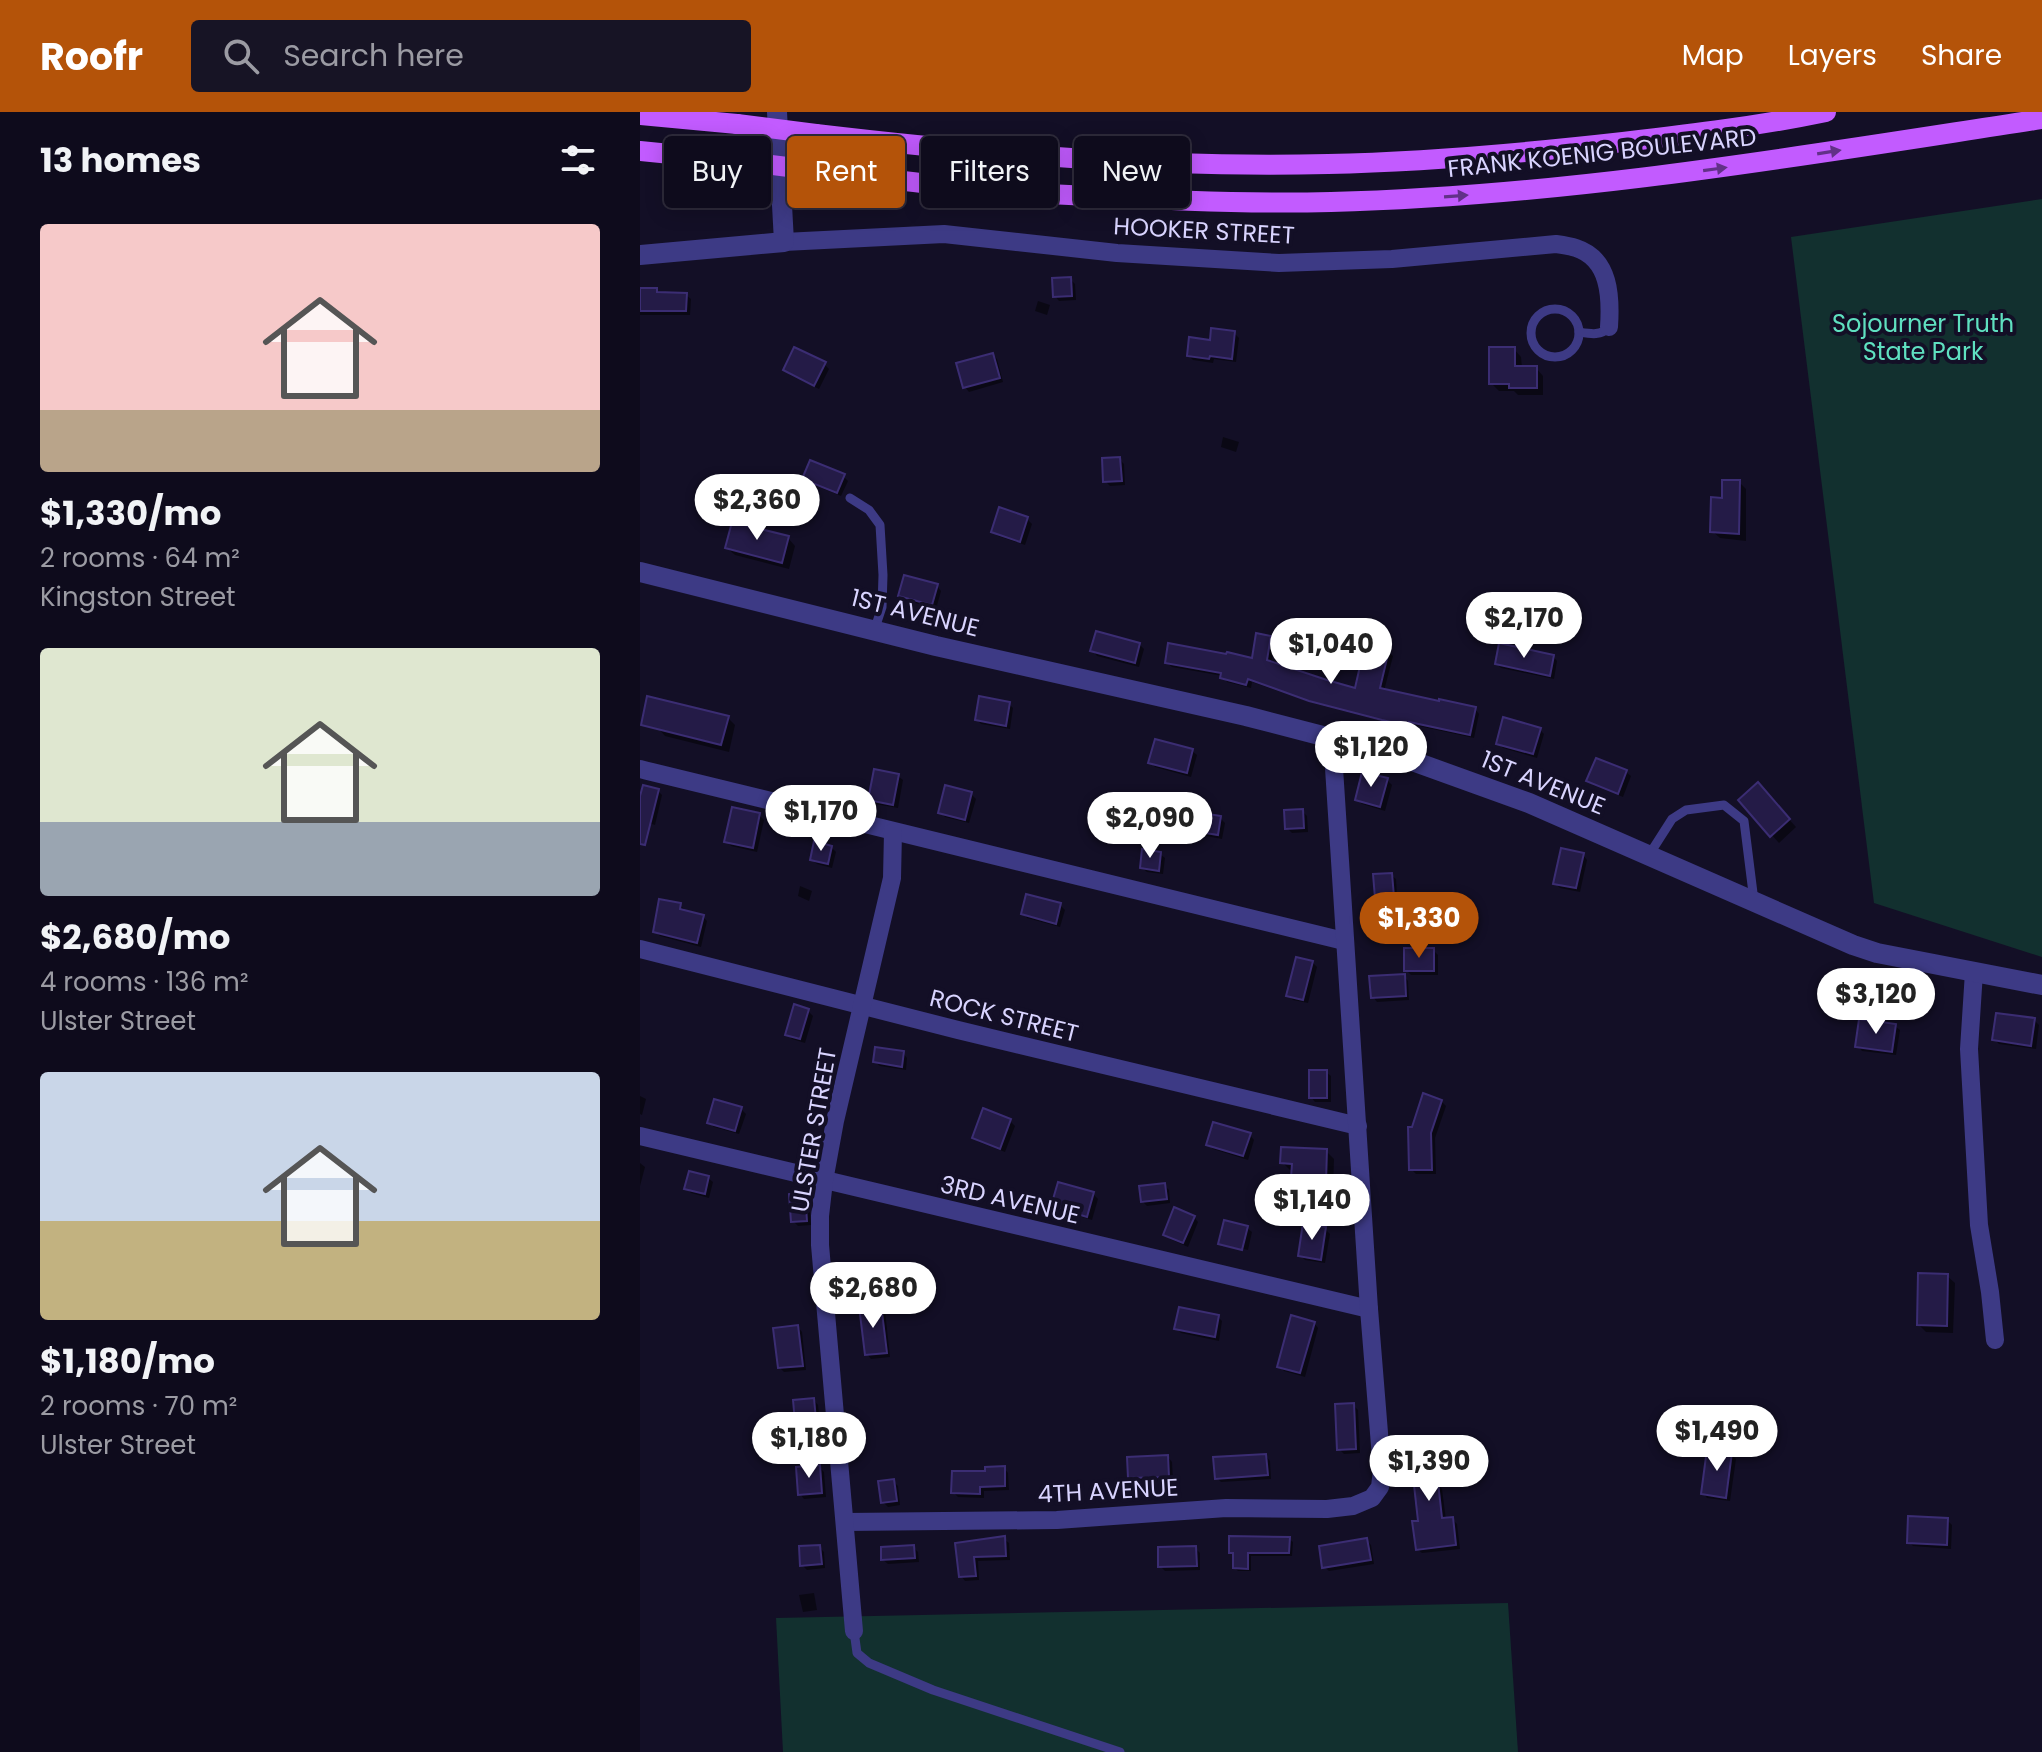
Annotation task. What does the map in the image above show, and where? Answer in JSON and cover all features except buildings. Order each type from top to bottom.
[{"type":"main road","name":"FRANK KOENIG BOULEVARD","points":[[640,115],[891,143],[1078,157],[1327,164],[1573,148],[1746,126],[1826,112]]},
{"type":"main road","name":"FRANK KOENIG BOULEVARD","points":[[640,151],[949,186],[1123,198],[1264,202],[1391,200],[1639,179],[1739,165],[2015,117],[2042,119]]},
{"type":"street","points":[[777,112],[784,242]]},
{"type":"street","name":"HOOKER STREET","points":[[640,255],[784,242],[944,234],[1117,253],[1279,263],[1392,259],[1556,244],[1577,248],[1595,258],[1606,276],[1611,304],[1609,327]]},
{"type":"street","name":"1ST AVENUE","points":[[640,572],[874,631],[1246,716],[1396,755],[1529,803],[1877,953],[2042,985]]},
{"type":"street","points":[[1332,737],[1369,1309]]},
{"type":"street","points":[[640,769],[1344,941]]},
{"type":"street","name":"ULSTER STREET","points":[[854,1631],[820,1216],[835,1121],[892,878],[893,832]]},
{"type":"street","name":"ROCK STREET","points":[[640,949],[974,1034],[1358,1126]]},
{"type":"street","points":[[1974,972],[1969,1049],[1979,1225],[1995,1340]]},
{"type":"street","name":"3RD AVENUE","points":[[640,1136],[1369,1309]]},
{"type":"street","name":"4TH AVENUE","points":[[845,1522],[1057,1520],[1226,1508],[1327,1509],[1353,1506],[1372,1498],[1380,1487],[1382,1470],[1369,1309]]},
{"type":"lane","points":[[1555,309],[1575,318],[1579,332],[1579,340],[1570,353],[1555,358],[1535,347],[1531,332],[1541,313],[1555,309]]},
{"type":"lane","points":[[1579,332],[1594,334],[1605,332],[1609,327]]},
{"type":"lane","points":[[850,498],[869,510],[880,525],[882,607],[874,631]]},
{"type":"lane","points":[[1649,855],[1672,819],[1686,810],[1724,805],[1744,821],[1754,901]]},
{"type":"lane","points":[[854,1631],[857,1653],[869,1663],[933,1690],[1120,1752]]},
{"type":"green space","name":"Sojourner Truth State Park","points":[[2042,199],[2042,957],[1874,903],[1791,237]]},
{"type":"green space","points":[[1508,1603],[1518,1752],[783,1752],[776,1618]]}]
